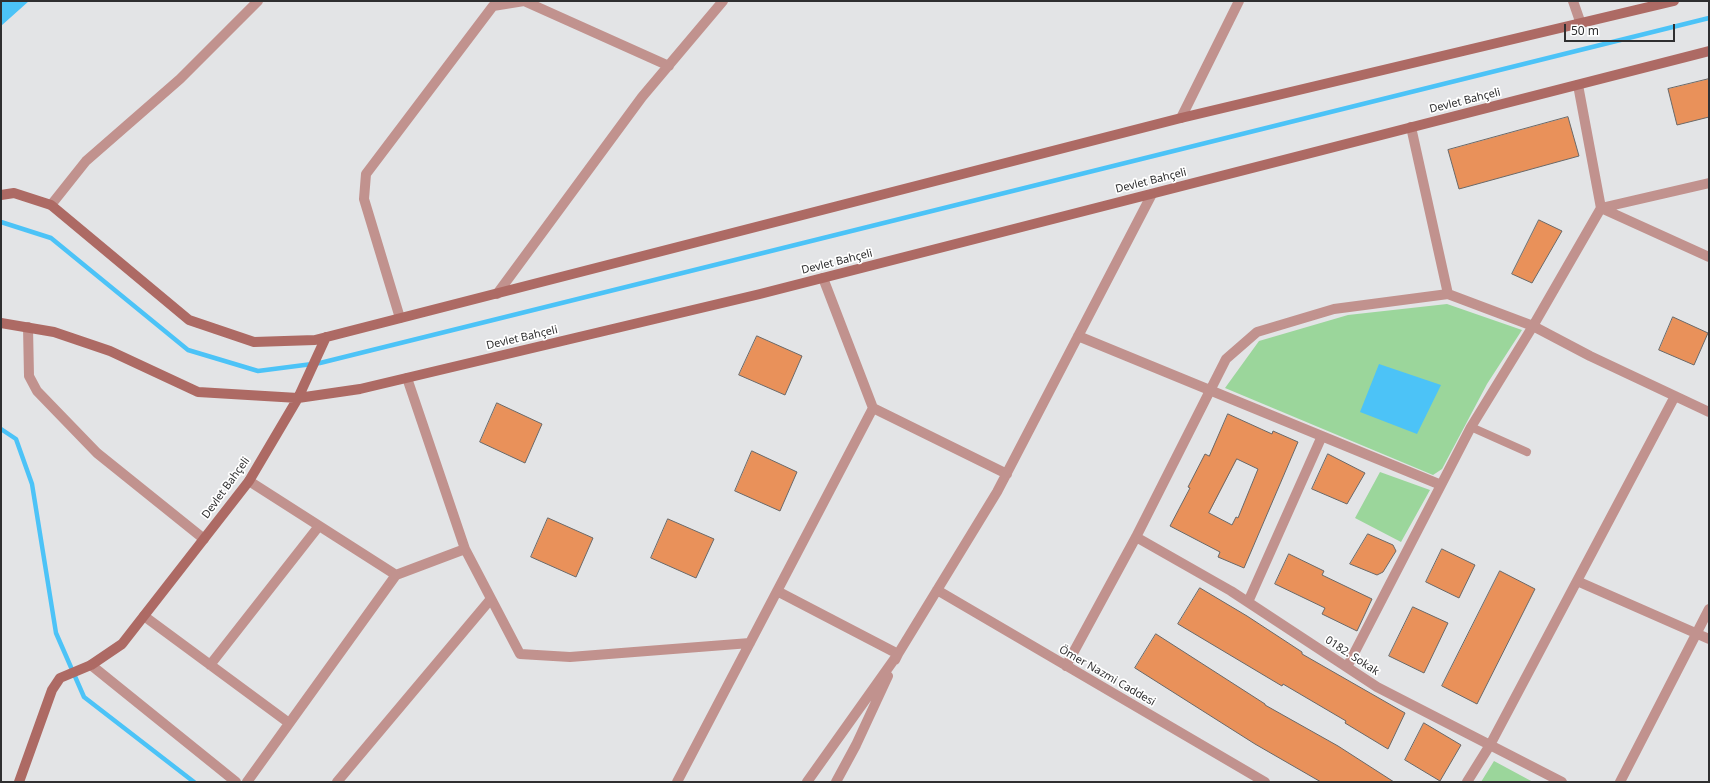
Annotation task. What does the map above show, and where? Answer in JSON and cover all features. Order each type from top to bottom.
[{"type":"street","points":[[51,205],[86,161],[180,80],[258,1]]},
{"type":"street","points":[[400,318],[364,199],[366,174],[493,6],[524,1],[669,66]]},
{"type":"street","points":[[497,294],[642,97],[723,1]]},
{"type":"street","points":[[1182,118],[1239,1]]},
{"type":"street","points":[[1573,1],[1581,24]]},
{"type":"street","points":[[1,196],[14,193],[51,205],[189,320],[254,342],[315,340],[1182,118],[1669,2]]},
{"type":"street","name":"Devlet Bahçeli","points":[[19,782],[52,690],[60,678],[90,665],[122,644],[249,481],[298,398],[360,389],[822,278],[1709,51]]},
{"type":"street","points":[[1347,667],[1471,427],[1533,326],[1601,208],[1578,85]]},
{"type":"street","points":[[1411,127],[1448,294]]},
{"type":"street","points":[[1601,208],[1709,183]]},
{"type":"street","points":[[807,782],[898,654],[1007,474],[1152,194]]},
{"type":"street","points":[[1601,208],[1709,257]]},
{"type":"street","points":[[822,278],[873,408],[1007,474]]},
{"type":"street","points":[[1066,666],[1136,537],[1226,359],[1258,332],[1334,309],[1448,294],[1533,326],[1590,356],[1709,412]]},
{"type":"street","points":[[1,323],[54,332],[110,351],[198,392],[298,398],[326,337]]},
{"type":"street","points":[[28,327],[29,376],[36,391],[97,453],[204,539]]},
{"type":"street","points":[[1078,336],[1441,485]]},
{"type":"street","points":[[407,378],[465,549],[490,600],[520,654],[570,657],[750,643]]},
{"type":"street","points":[[1467,782],[1490,745],[1675,396]]},
{"type":"street","points":[[676,782],[873,408]]},
{"type":"street","points":[[1248,602],[1322,436]]},
{"type":"street","points":[[249,481],[396,575]]},
{"type":"street","points":[[210,665],[319,526]]},
{"type":"street","name":"0182. Sokak","points":[[1136,537],[1248,602],[1377,687],[1562,782]]},
{"type":"street","points":[[247,782],[396,575],[465,549]]},
{"type":"street","points":[[1577,581],[1697,632],[1709,639]]},
{"type":"street","name":"Ömer Nazmi Caddesi","points":[[937,590],[1265,782]]},
{"type":"street","points":[[777,591],[898,654]]},
{"type":"street","points":[[337,782],[490,600]]},
{"type":"street","points":[[1620,782],[1709,609]]},
{"type":"street","points":[[144,616],[289,723]]},
{"type":"street","points":[[836,782],[856,745],[898,654]]},
{"type":"street","points":[[90,665],[236,782]]},
{"type":"lane","points":[[1471,427],[1527,452]]},
{"type":"green space","points":[[1447,304],[1522,330],[1487,384],[1442,469],[1433,475],[1225,388],[1259,341],[1348,315]]},
{"type":"green space","points":[[1380,472],[1430,490],[1401,542],[1355,518]]},
{"type":"green space","points":[[1494,761],[1533,782],[1481,782]]},
{"type":"water","points":[[1,1],[29,1],[1,26]]},
{"type":"water","points":[[1379,364],[1441,385],[1417,434],[1360,412]]},
{"type":"building","points":[[1709,79],[1709,117],[1677,125],[1668,89]]},
{"type":"building","points":[[1568,117],[1579,156],[1459,189],[1448,150]]},
{"type":"building","points":[[1539,220],[1562,231],[1532,283],[1512,274]]},
{"type":"building","points":[[1673,317],[1708,333],[1694,365],[1659,350]]},
{"type":"building","points":[[757,336],[802,356],[785,395],[739,375]]},
{"type":"building","points":[[497,403],[542,424],[525,463],[480,442]]},
{"type":"building","points":[[1228,414],[1272,434],[1273,431],[1298,442],[1244,568],[1218,557],[1220,552],[1170,526],[1190,488],[1188,487],[1205,454],[1209,456]],"holes":[[[1237,459],[1258,469],[1238,518],[1236,517],[1232,525],[1209,513]]]},
{"type":"building","points":[[752,451],[797,472],[780,511],[735,491]]},
{"type":"building","points":[[1328,454],[1365,473],[1347,504],[1312,489]]},
{"type":"building","points":[[548,518],[593,538],[576,577],[531,557]]},
{"type":"building","points":[[668,519],[714,539],[696,578],[651,558]]},
{"type":"building","points":[[1368,534],[1393,545],[1396,551],[1383,572],[1377,575],[1350,564]]},
{"type":"building","points":[[1442,549],[1475,565],[1459,598],[1426,582]]},
{"type":"building","points":[[1289,554],[1324,571],[1322,575],[1372,599],[1357,631],[1322,614],[1325,608],[1275,584]]},
{"type":"building","points":[[1500,571],[1535,589],[1477,704],[1442,686]]},
{"type":"building","points":[[1200,588],[1247,616],[1302,652],[1302,654],[1405,713],[1388,749],[1345,723],[1346,721],[1283,684],[1282,686],[1178,624]]},
{"type":"building","points":[[1413,607],[1448,623],[1424,673],[1389,656]]},
{"type":"building","points":[[1156,634],[1265,705],[1338,746],[1394,782],[1321,782],[1255,744],[1135,668]]},
{"type":"building","points":[[1424,723],[1461,745],[1440,781],[1405,760]]},
{"type":"waterway","points":[[1,222],[51,238],[188,350],[258,371],[320,363],[1709,18]]},
{"type":"waterway","points":[[1,429],[16,439],[32,484],[56,633],[84,697],[194,782]]}]
